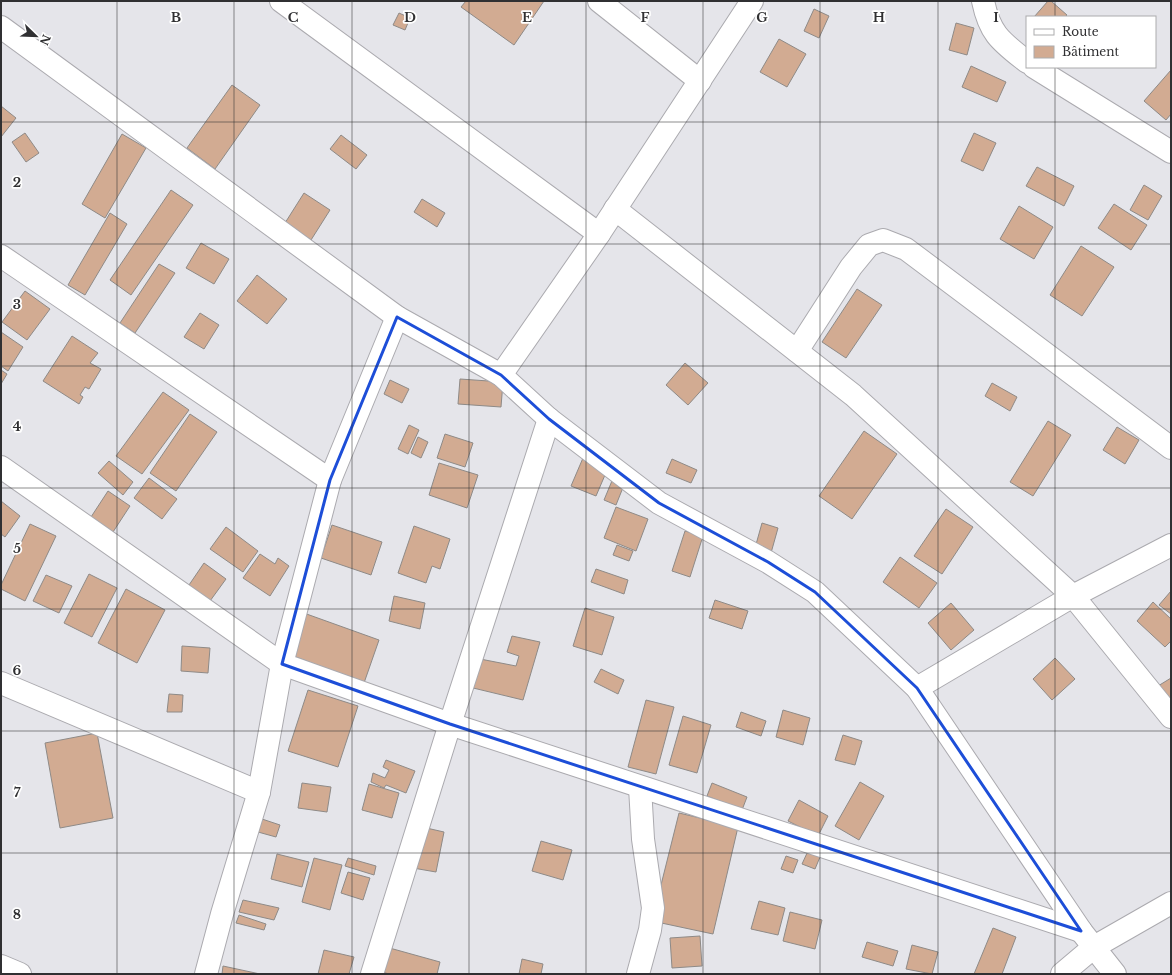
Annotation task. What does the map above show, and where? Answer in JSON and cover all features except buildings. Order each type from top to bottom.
[{"type":"street","points":[[281,1],[599,234]]},
{"type":"street","points":[[599,1],[700,81]]},
{"type":"street","points":[[501,375],[599,234],[752,1]]},
{"type":"street","points":[[983,1],[986,17],[997,38],[1026,61]]},
{"type":"street","points":[[1,27],[397,318],[501,375],[549,419],[659,504],[768,562],[815,592],[917,688],[1087,939],[1114,974]]},
{"type":"street","points":[[1036,68],[1171,151]]},
{"type":"street","points":[[615,209],[853,395],[1073,596],[1171,717]]},
{"type":"street","points":[[797,351],[851,266],[869,245],[883,240],[906,249],[1171,448]]},
{"type":"street","points":[[1,256],[330,480]]},
{"type":"street","points":[[206,974],[222,914],[259,792],[282,664],[330,480],[397,318]]},
{"type":"street","points":[[372,974],[450,724],[549,419]]},
{"type":"street","points":[[1,467],[282,664],[450,724],[1087,939]]},
{"type":"street","points":[[917,688],[1073,596],[1171,545]]},
{"type":"street","points":[[1,683],[259,792]]},
{"type":"street","points":[[638,974],[650,930],[653,908],[643,839],[640,787]]},
{"type":"street","points":[[1062,974],[1087,939],[1171,904]]},
{"type":"street","points":[[1,966],[20,974]]},
{"type":"highlighted area","points":[[397,317],[501,375],[549,419],[659,503],[768,562],[815,592],[917,688],[1081,931],[450,724],[282,664],[330,480]]}]
